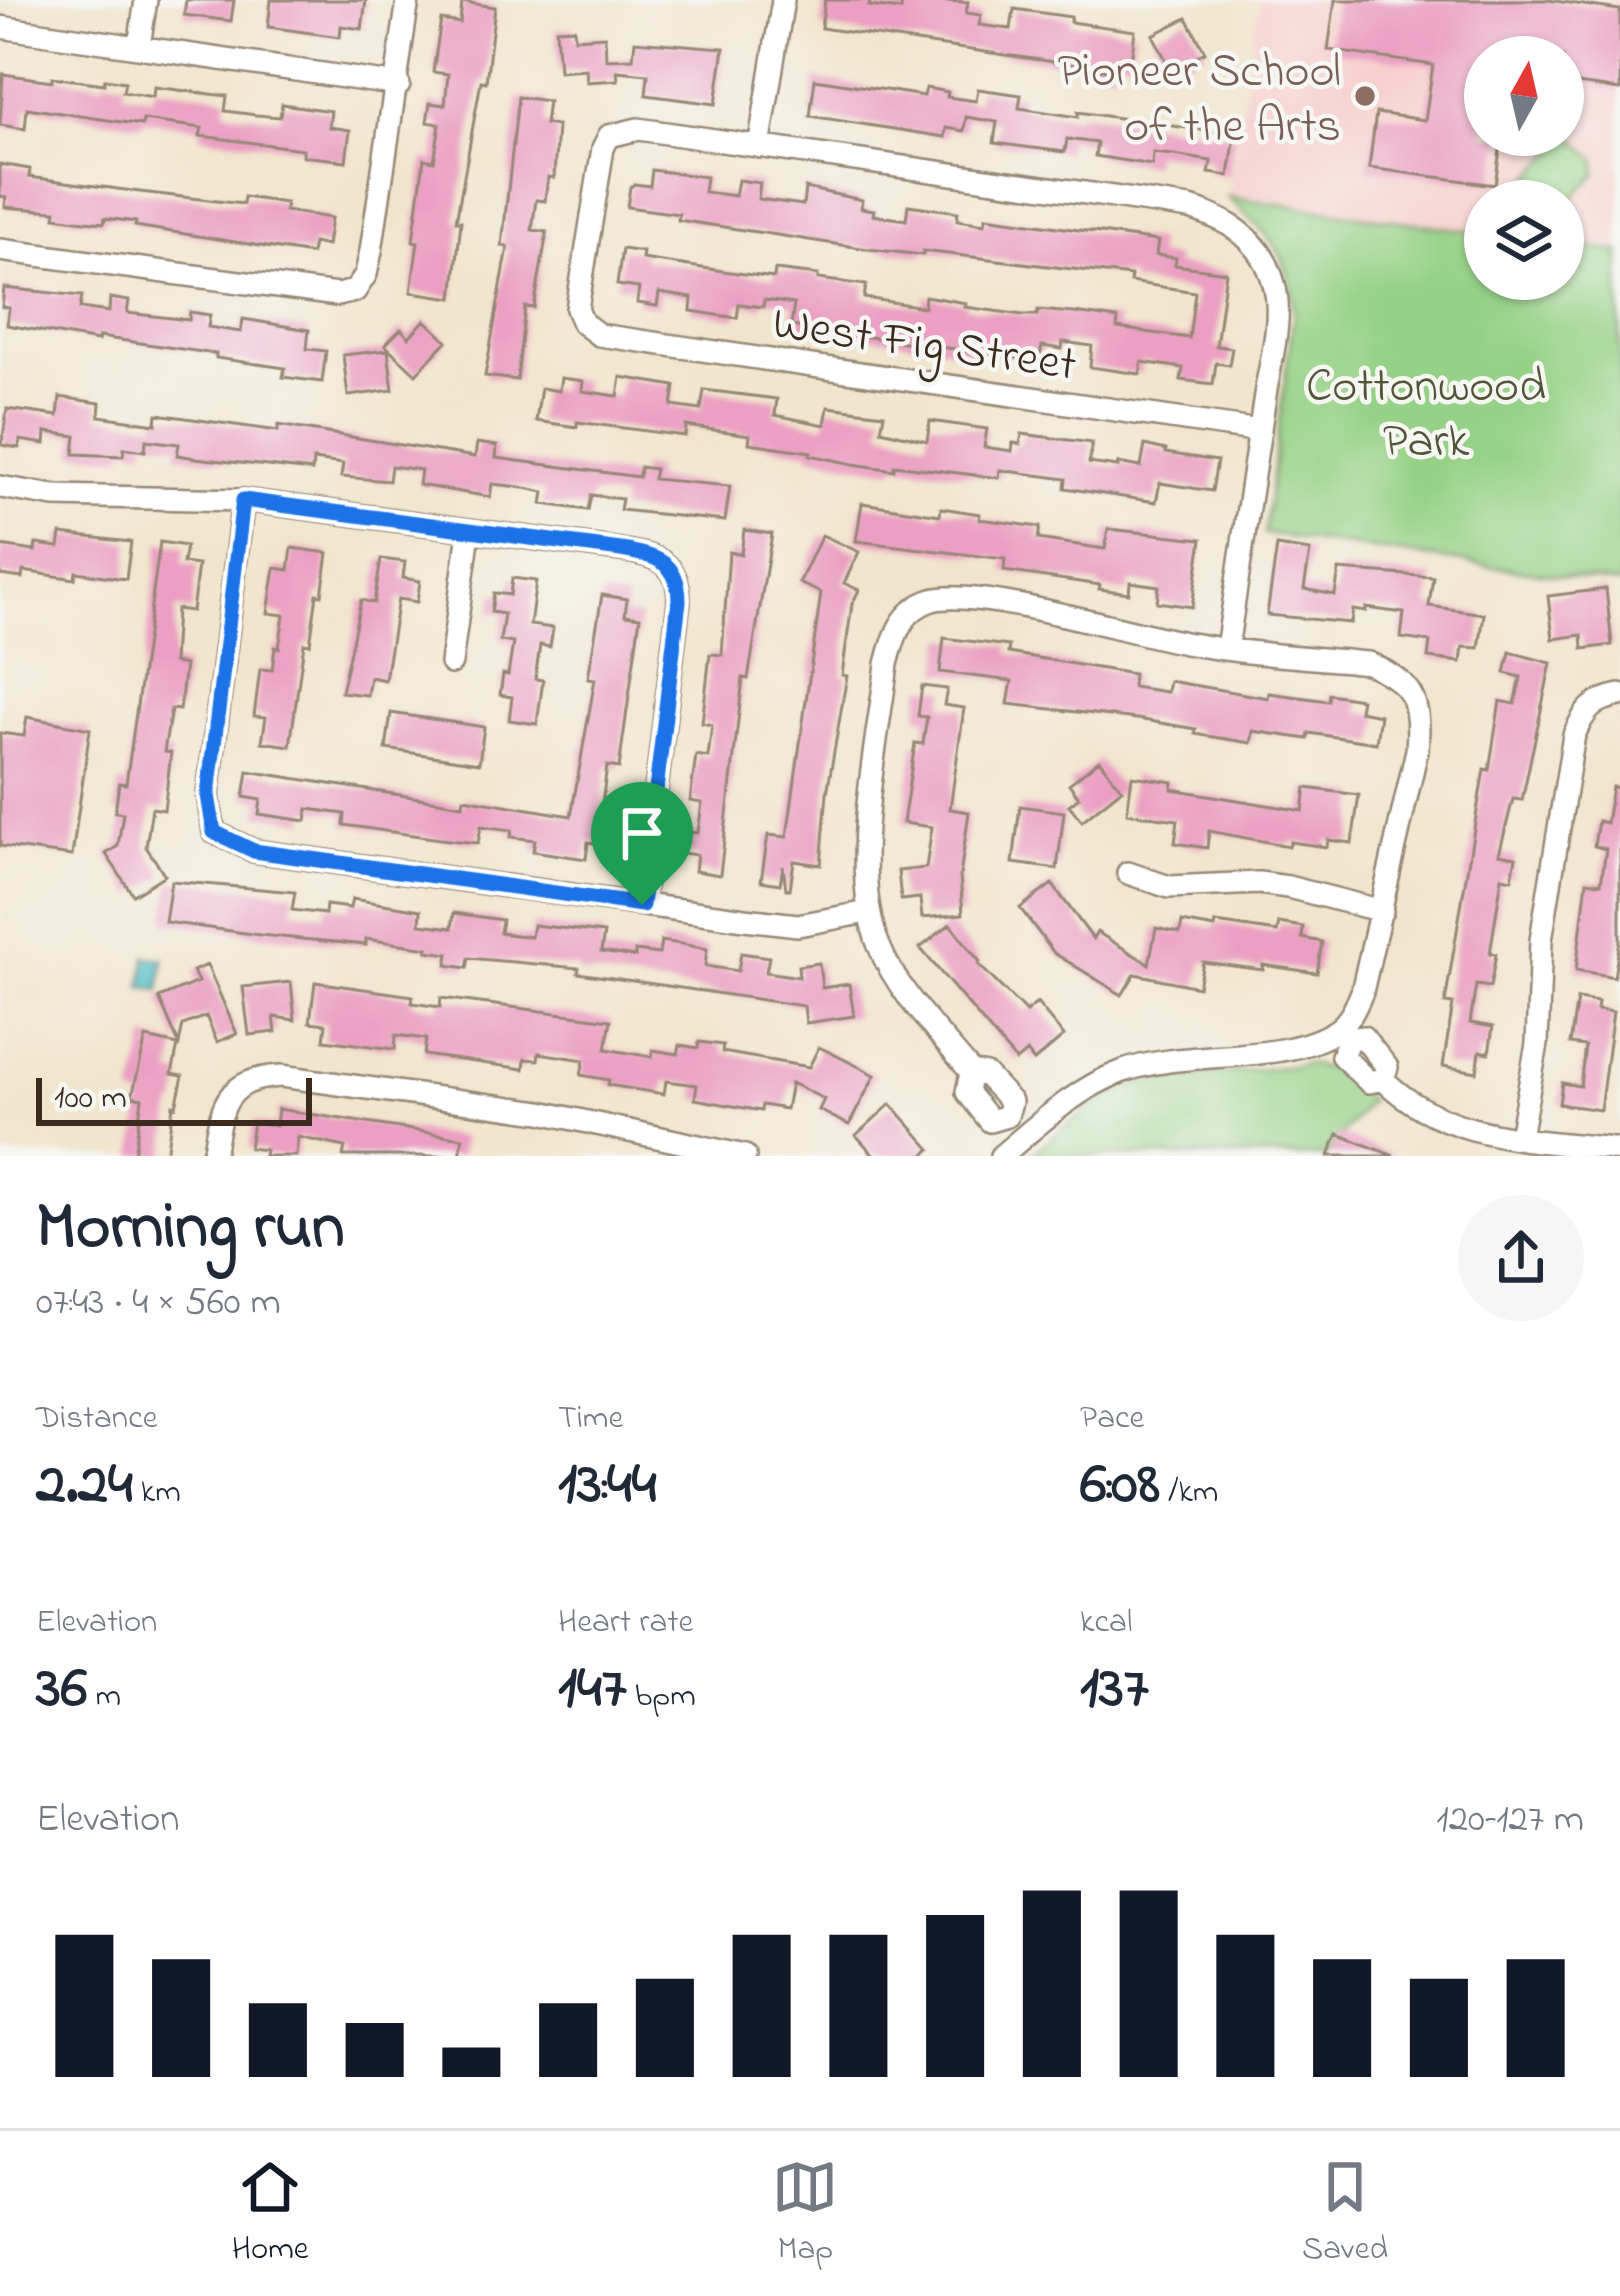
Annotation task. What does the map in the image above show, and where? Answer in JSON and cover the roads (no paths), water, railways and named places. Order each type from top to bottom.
[{"type":"street","points":[[140,46],[146,0]]},
{"type":"street","points":[[0,250],[337,295],[355,291],[366,274],[371,251],[408,0]]},
{"type":"street","points":[[783,0],[759,147],[1190,208],[1232,224],[1266,262],[1275,286],[1277,313],[1227,648]]},
{"type":"street","points":[[0,28],[398,85]]},
{"type":"street","name":"West Fig Street","points":[[759,147],[638,129],[609,136],[579,284],[583,323],[599,335],[619,340],[1260,431]]},
{"type":"street","points":[[0,487],[76,497],[243,500],[644,554],[664,561],[674,570],[679,601],[642,905]]},
{"type":"street","points":[[243,500],[208,795],[214,832],[254,851],[798,925],[868,911]]},
{"type":"street","points":[[451,663],[469,532]]},
{"type":"street","points":[[1024,1137],[1007,1116],[990,1121],[967,1092],[971,1072],[895,978],[868,911],[865,854],[886,664],[895,634],[914,609],[932,600],[978,599],[1227,648],[1368,663],[1393,674],[1411,692],[1420,718],[1417,749],[1362,992],[1345,1034]]},
{"type":"street","points":[[1520,1137],[1537,1044],[1541,940],[1574,735],[1596,701],[1620,695]]},
{"type":"street","points":[[1128,873],[1169,887],[1274,885],[1382,910]]},
{"type":"street","points":[[1001,1156],[1082,1091],[1126,1070],[1306,1046],[1345,1034],[1363,1037],[1387,1067],[1383,1079],[1420,1111],[1457,1127],[1620,1150]]},
{"type":"street","points":[[213,1156],[226,1098],[261,1077],[281,1076],[541,1112],[745,1156]]},
{"type":"water","points":[[146,957],[164,959],[160,990],[142,987]]},
{"type":"place","name":"Pioneer School of the Arts","points":[[1365,96]]},
{"type":"park label","name":"Cottonwood Park","points":[[1426,410]]}]
